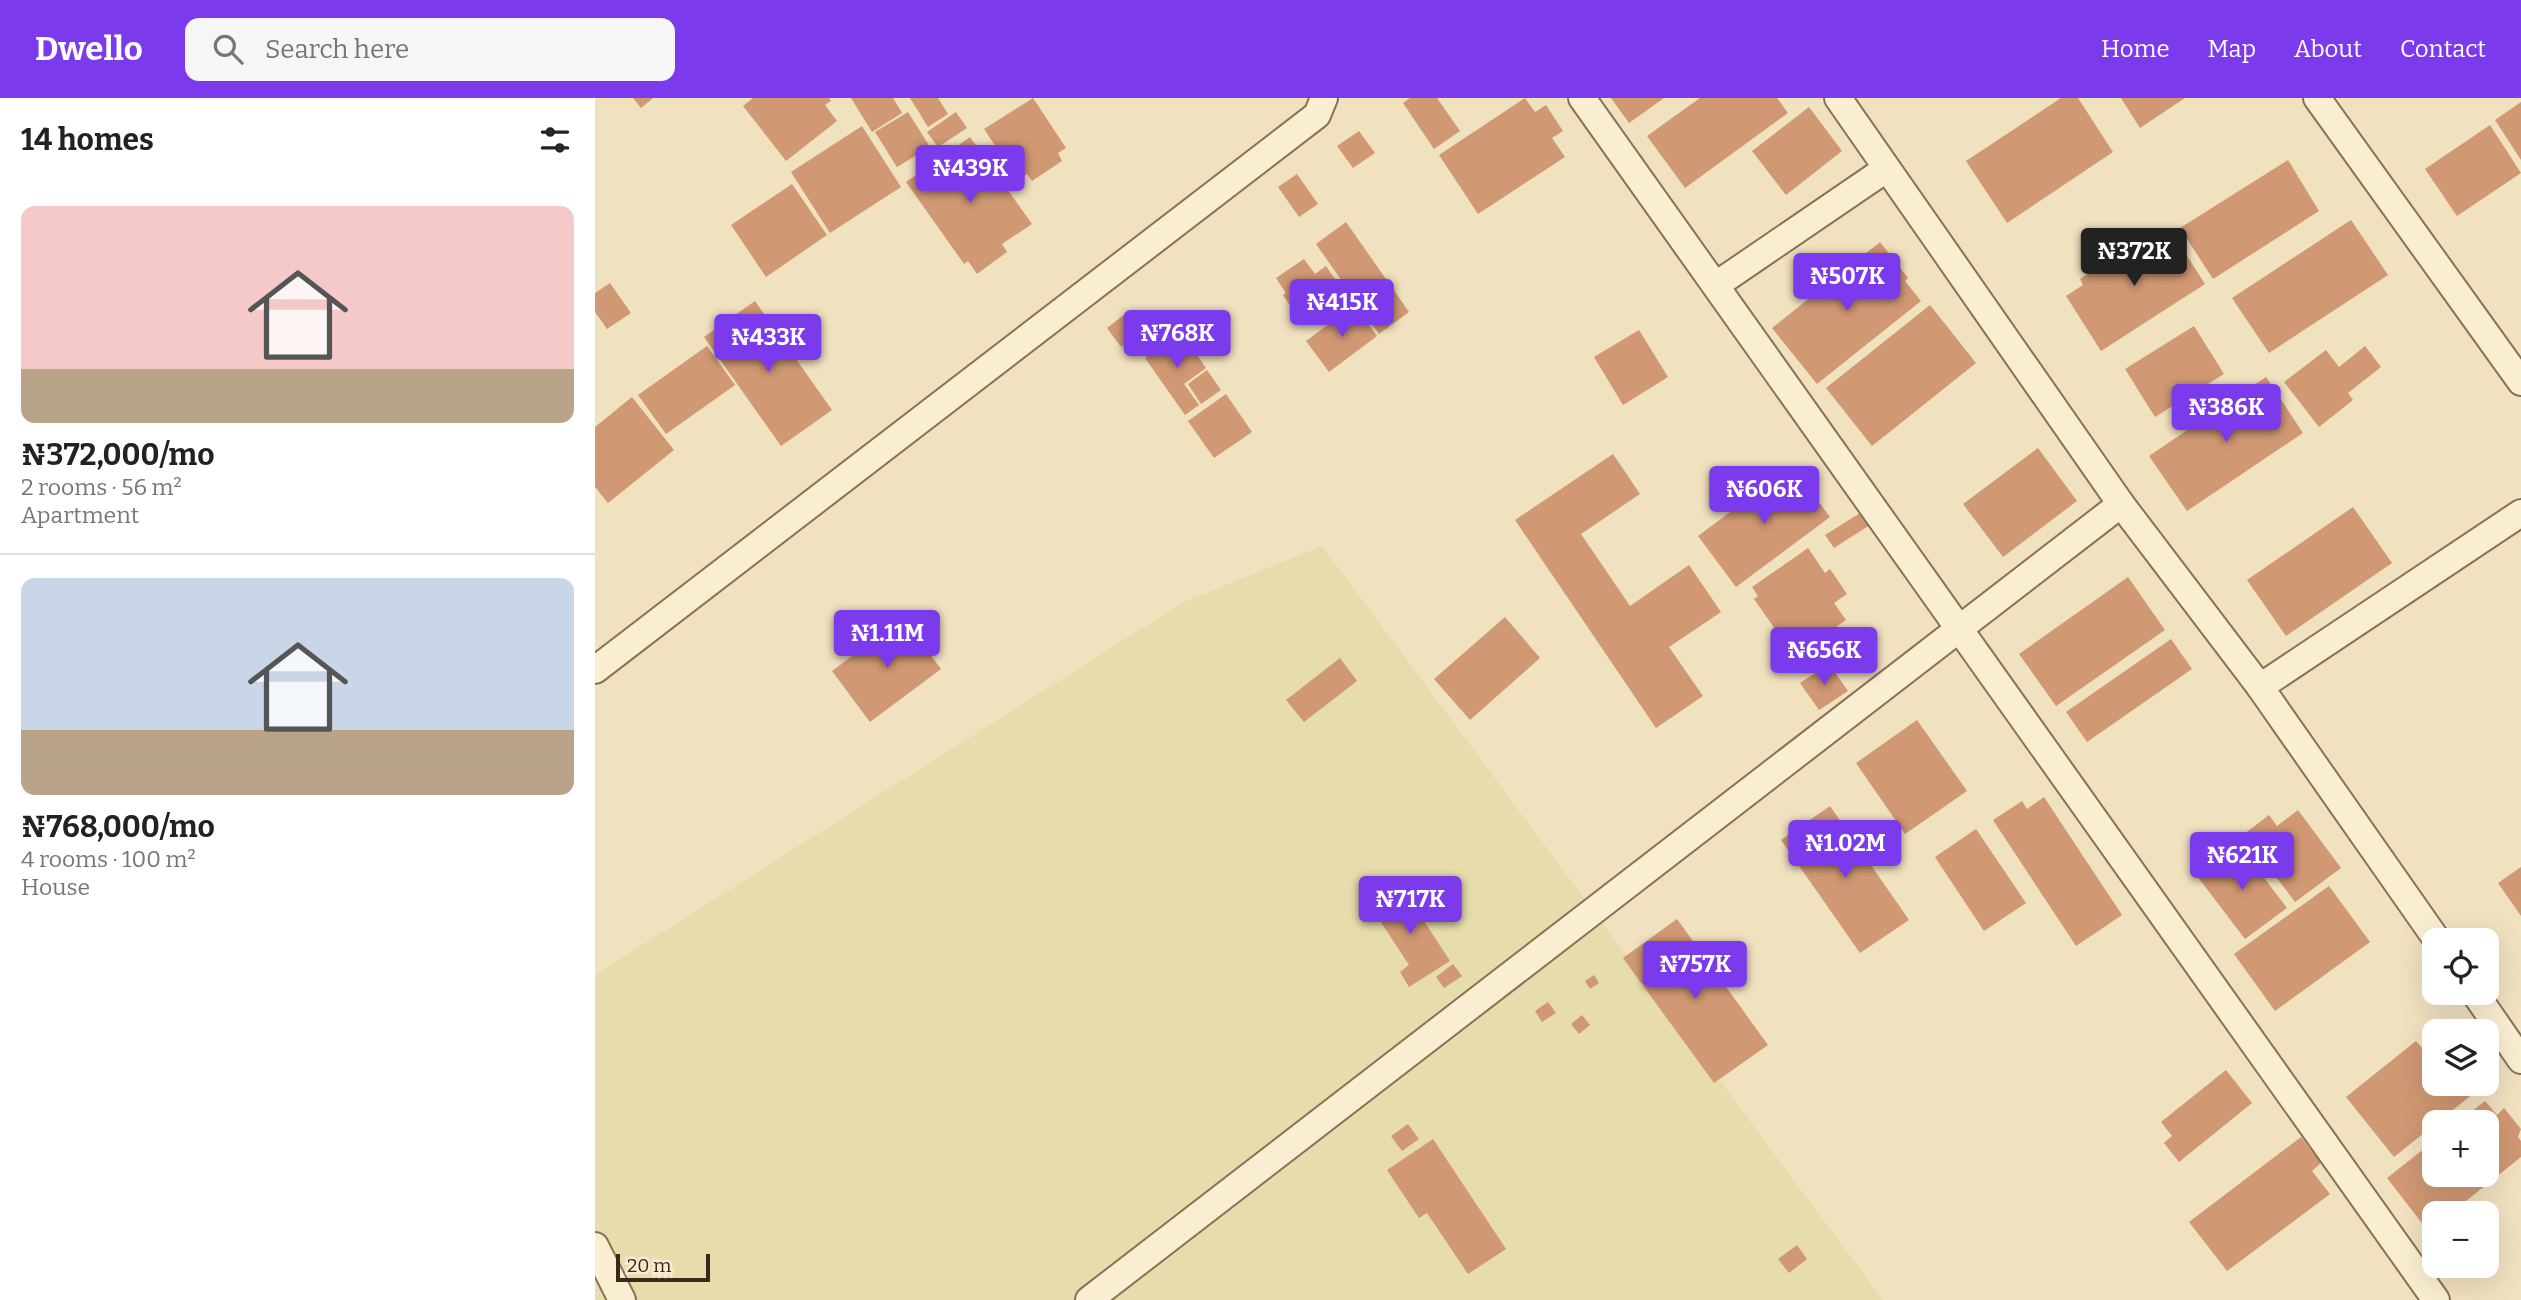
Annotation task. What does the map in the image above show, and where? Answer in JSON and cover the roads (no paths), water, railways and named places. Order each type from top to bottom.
[{"type":"street","points":[[595,670],[1317,115],[1324,98]]},
{"type":"street","points":[[1582,98],[2436,1300]]},
{"type":"street","points":[[1838,98],[2121,504],[2260,687],[2429,928]]},
{"type":"street","points":[[2317,98],[2521,382]]},
{"type":"street","points":[[1716,285],[1886,169]]},
{"type":"street","points":[[1089,1300],[2121,504]]},
{"type":"street","points":[[2260,687],[2521,513]]},
{"type":"street","points":[[2483,1005],[2521,1060]]},
{"type":"street","points":[[595,1246],[622,1300]]}]
